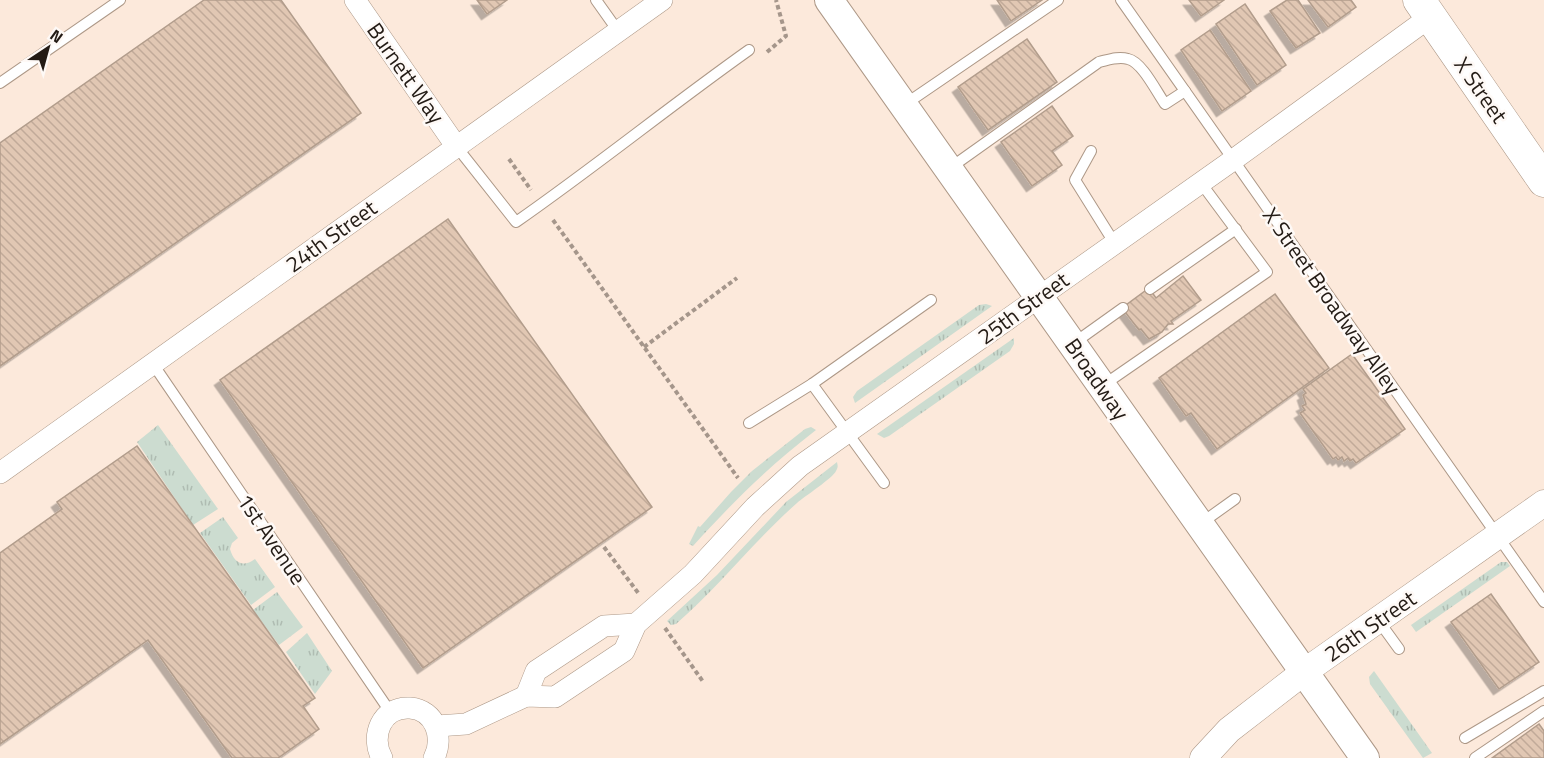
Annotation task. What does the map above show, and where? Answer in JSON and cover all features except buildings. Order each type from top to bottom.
[{"type":"main road","name":"Broadway","points":[[829,0],[1365,758]]},
{"type":"main road","name":"X Street","points":[[1425,8],[1544,181]]},
{"type":"street","name":"Burnett Way","points":[[356,0],[456,146]]},
{"type":"street","name":"24th Street","points":[[0,473],[662,0]]},
{"type":"street","name":"25th Street","points":[[437,726],[466,724],[526,696],[555,697],[624,651],[636,624],[693,574],[755,507],[800,466],[1233,160],[1425,8]]},
{"type":"street","name":"26th Street","points":[[1203,758],[1229,730],[1304,672],[1544,503]]},
{"type":"street","points":[[526,696],[536,671],[604,626],[636,624]]},
{"type":"street","points":[[380,757],[376,744],[376,733],[381,723],[391,713],[410,708],[421,711],[437,726],[440,737],[439,749],[434,758]]},
{"type":"lane","points":[[0,83],[120,0]]},
{"type":"lane","points":[[596,0],[618,31]]},
{"type":"lane","points":[[903,106],[1058,0]]},
{"type":"lane","name":"X Street Broadway Alley","points":[[1121,0],[1544,602]]},
{"type":"lane","points":[[456,146],[516,222],[580,177],[691,91],[749,50]]},
{"type":"lane","points":[[949,168],[1099,62],[1114,58],[1129,59],[1140,68],[1165,104],[1185,91]]},
{"type":"lane","points":[[1091,151],[1075,180],[1114,244]]},
{"type":"lane","points":[[1102,386],[1267,272],[1201,183]]},
{"type":"lane","points":[[1149,290],[1236,229]]},
{"type":"lane","points":[[749,423],[812,384],[931,300]]},
{"type":"lane","points":[[1072,344],[1123,308]]},
{"type":"lane","name":"1st Avenue","points":[[153,364],[391,713]]},
{"type":"lane","points":[[812,384],[884,483]]},
{"type":"lane","points":[[1200,525],[1235,499]]},
{"type":"lane","points":[[1378,620],[1399,649]]},
{"type":"lane","points":[[1465,738],[1544,691]]},
{"type":"lane","points":[[1475,758],[1544,711]]},
{"type":"path","points":[[764,55],[786,36],[776,0]]},
{"type":"path","points":[[509,159],[533,193]]},
{"type":"path","points":[[553,220],[738,478]]},
{"type":"path","points":[[644,347],[736,278]]},
{"type":"path","points":[[604,547],[640,594]]},
{"type":"path","points":[[663,625],[704,683]]},
{"type":"green space","points":[[979,305],[992,306],[855,403],[853,397],[857,391]]},
{"type":"green space","points":[[1014,338],[1010,351],[889,436],[884,438],[877,434]]},
{"type":"green space","points":[[158,425],[218,509],[193,525],[137,442]]},
{"type":"green space","points":[[811,427],[816,430],[752,485],[693,546],[689,544],[698,526],[700,527],[752,471],[805,429]]},
{"type":"green space","points":[[837,462],[834,474],[781,518],[692,610],[676,624],[671,625],[667,621],[717,575],[786,502]]},
{"type":"green space","points":[[223,517],[238,538],[232,543],[230,549],[234,558],[240,563],[251,562],[255,559],[275,587],[251,605],[200,533]]},
{"type":"green space","points":[[1501,562],[1507,562],[1510,566],[1416,632],[1411,625]]},
{"type":"green space","points":[[277,592],[303,627],[279,645],[253,610]]},
{"type":"green space","points":[[307,633],[332,671],[315,694],[286,652]]},
{"type":"green space","points":[[1374,671],[1432,753],[1423,758],[1370,684],[1369,677]]}]
